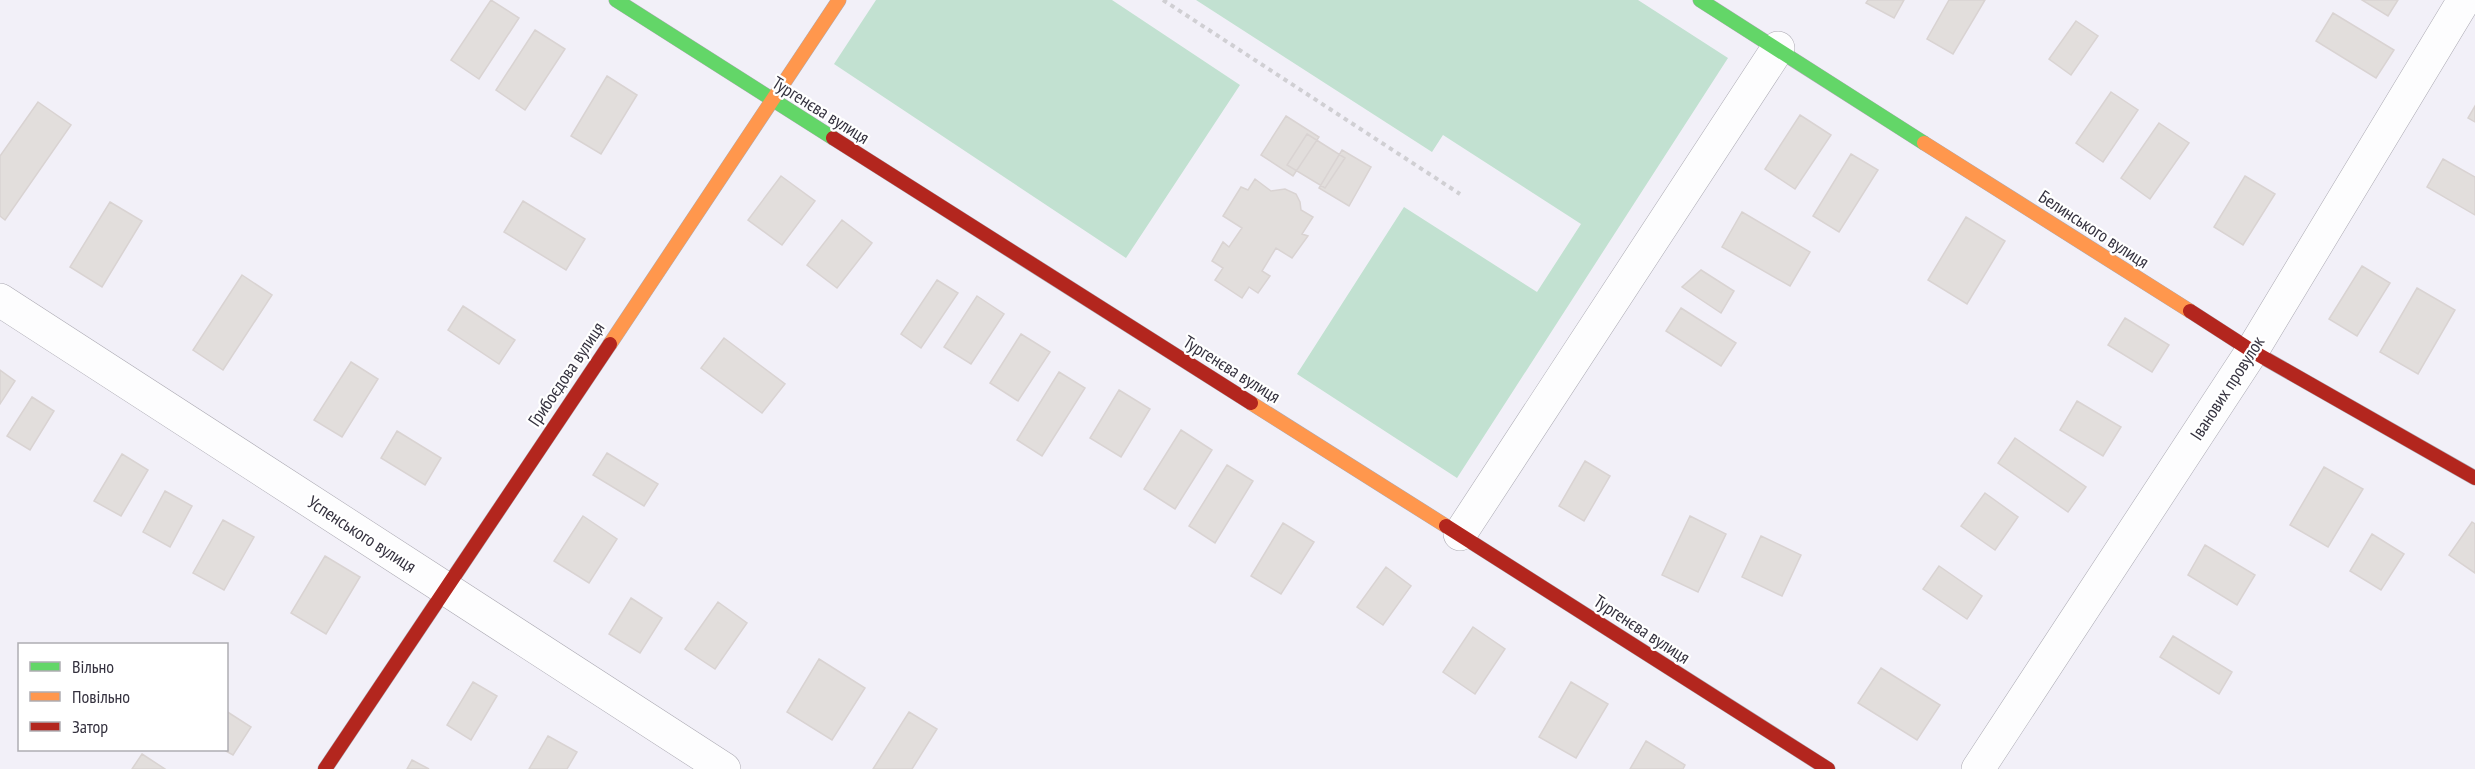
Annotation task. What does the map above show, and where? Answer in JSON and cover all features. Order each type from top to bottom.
[{"type":"street","name":"Тургенєва вулиця","points":[[616,0],[1828,769]]},
{"type":"street","name":"Грибоєдова вулиця","points":[[324,769],[839,0]]},
{"type":"street","name":"Белинського вулиця","points":[[1700,0],[2252,351],[2475,478]]},
{"type":"street","name":"Іванових провулок","points":[[1978,769],[2252,351],[2464,0]]},
{"type":"street","points":[[1460,534],[1778,48]]},
{"type":"street","name":"Успенського вулиця","points":[[0,300],[724,769]]},
{"type":"path","points":[[1163,0],[1460,194]]},
{"type":"green space","points":[[876,0],[1112,0],[1240,85],[1126,258],[834,64]]},
{"type":"green space","points":[[1196,0],[1638,0],[1728,58],[1457,478],[1297,374],[1404,207],[1537,292],[1581,224],[1443,135],[1432,152]]},
{"type":"building","points":[[491,0],[519,18],[479,79],[451,60]]},
{"type":"building","points":[[1868,0],[1904,0],[1894,18],[1866,3]]},
{"type":"building","points":[[1949,0],[1985,0],[1953,54],[1927,39]]},
{"type":"building","points":[[2362,0],[2398,0],[2388,16]]},
{"type":"building","points":[[2333,13],[2394,50],[2376,78],[2316,41]]},
{"type":"building","points":[[2076,21],[2098,36],[2071,75],[2049,59]]},
{"type":"building","points":[[535,30],[565,49],[525,110],[496,90]]},
{"type":"building","points":[[607,76],[637,95],[601,154],[571,136]]},
{"type":"building","points":[[2111,92],[2138,110],[2103,162],[2076,143]]},
{"type":"building","points":[[38,102],[71,125],[5,220],[0,216],[0,156]]},
{"type":"building","points":[[2475,106],[2475,122],[2468,118]]},
{"type":"building","points":[[1800,115],[1831,135],[1795,189],[1765,169]]},
{"type":"building","points":[[1286,116],[1319,137],[1293,176],[1261,155]]},
{"type":"building","points":[[2159,123],[2189,143],[2150,199],[2121,178]]},
{"type":"building","points":[[1307,134],[1345,158],[1325,188],[1287,165]]},
{"type":"building","points":[[1342,150],[1371,167],[1349,206],[1319,188]]},
{"type":"building","points":[[1851,154],[1878,170],[1839,232],[1813,216]]},
{"type":"building","points":[[2443,159],[2475,177],[2475,215],[2427,187]]},
{"type":"building","points":[[781,176],[815,201],[782,245],[748,220]]},
{"type":"building","points":[[2245,176],[2275,194],[2243,245],[2214,227]]},
{"type":"building","points":[[1255,179],[1271,191],[1285,189],[1296,194],[1301,210],[1313,217],[1302,234],[1308,236],[1292,258],[1276,248],[1262,271],[1270,276],[1258,293],[1249,287],[1242,298],[1215,280],[1223,268],[1212,261],[1223,242],[1229,247],[1242,228],[1223,216],[1241,187],[1248,190]]},
{"type":"building","points":[[523,201],[585,239],[566,270],[504,232]]},
{"type":"building","points":[[110,202],[142,221],[102,287],[70,267]]},
{"type":"building","points":[[1742,212],[1810,252],[1790,286],[1722,247]]},
{"type":"building","points":[[1966,217],[2005,241],[1967,304],[1928,280]]},
{"type":"building","points":[[842,220],[872,243],[837,288],[807,265]]},
{"type":"building","points":[[2362,266],[2390,283],[2357,336],[2329,319]]},
{"type":"building","points":[[1701,270],[1734,291],[1721,313],[1682,287]]},
{"type":"building","points":[[242,275],[272,295],[223,370],[193,350]]},
{"type":"building","points":[[937,280],[958,293],[921,348],[901,334]]},
{"type":"building","points":[[2417,288],[2455,310],[2418,374],[2380,352]]},
{"type":"building","points":[[977,296],[1004,314],[971,364],[944,347]]},
{"type":"building","points":[[463,306],[515,340],[499,364],[448,330]]},
{"type":"building","points":[[1681,308],[1736,343],[1721,366],[1666,331]]},
{"type":"building","points":[[2125,318],[2169,345],[2152,372],[2108,345]]},
{"type":"building","points":[[1021,334],[1050,352],[1018,401],[990,383]]},
{"type":"building","points":[[724,338],[785,384],[762,413],[701,368]]},
{"type":"building","points":[[351,362],[378,379],[342,437],[314,420]]},
{"type":"building","points":[[0,370],[15,381],[0,404]]},
{"type":"building","points":[[1059,372],[1085,388],[1042,456],[1017,440]]},
{"type":"building","points":[[1119,390],[1150,409],[1121,457],[1090,438]]},
{"type":"building","points":[[32,397],[54,411],[30,450],[7,436]]},
{"type":"building","points":[[2077,401],[2121,427],[2103,456],[2060,430]]},
{"type":"building","points":[[1181,430],[1212,450],[1175,509],[1144,489]]},
{"type":"building","points":[[397,431],[441,458],[425,485],[381,458]]},
{"type":"building","points":[[2015,438],[2086,487],[2068,512],[1998,463]]},
{"type":"building","points":[[607,453],[658,484],[644,506],[593,475]]},
{"type":"building","points":[[122,454],[148,470],[121,516],[94,501]]},
{"type":"building","points":[[1585,461],[1610,476],[1584,521],[1559,506]]},
{"type":"building","points":[[1227,465],[1253,481],[1215,543],[1189,526]]},
{"type":"building","points":[[2324,467],[2363,489],[2328,547],[2290,525]]},
{"type":"building","points":[[165,491],[192,506],[170,547],[143,532]]},
{"type":"building","points":[[1985,493],[2018,517],[1995,550],[1961,526]]},
{"type":"building","points":[[583,516],[617,539],[589,583],[554,561]]},
{"type":"building","points":[[1690,516],[1726,534],[1698,592],[1662,575]]},
{"type":"building","points":[[223,520],[254,537],[224,590],[193,573]]},
{"type":"building","points":[[2472,522],[2475,524],[2475,573],[2449,555]]},
{"type":"building","points":[[1283,523],[1314,542],[1281,594],[1251,576]]},
{"type":"building","points":[[2372,534],[2404,554],[2381,590],[2350,571]]},
{"type":"building","points":[[1761,536],[1801,555],[1782,596],[1742,577]]},
{"type":"building","points":[[2205,545],[2255,575],[2237,605],[2188,575]]},
{"type":"building","points":[[325,556],[360,577],[326,634],[291,613]]},
{"type":"building","points":[[1939,566],[1982,596],[1967,619],[1923,589]]},
{"type":"building","points":[[1386,567],[1411,586],[1383,625],[1357,607]]},
{"type":"building","points":[[631,598],[662,618],[640,653],[609,634]]},
{"type":"building","points":[[718,602],[747,623],[715,669],[685,649]]},
{"type":"building","points":[[1473,627],[1505,649],[1475,694],[1443,672]]},
{"type":"building","points":[[2173,636],[2232,672],[2219,694],[2160,657]]},
{"type":"building","points":[[819,659],[865,688],[832,740],[787,712]]},
{"type":"building","points":[[1881,668],[1940,705],[1917,740],[1858,703]]},
{"type":"building","points":[[473,682],[497,696],[471,740],[447,725]]},
{"type":"building","points":[[1571,682],[1608,704],[1576,758],[1539,737]]},
{"type":"building","points":[[228,712],[251,727],[233,755],[226,751],[228,751]]},
{"type":"building","points":[[909,712],[937,729],[912,769],[873,769]]},
{"type":"building","points":[[548,736],[577,752],[567,769],[529,769]]},
{"type":"building","points":[[1646,741],[1685,765],[1683,769],[1630,769]]},
{"type":"building","points":[[142,754],[165,769],[132,769]]},
{"type":"building","points":[[412,760],[429,769],[407,769]]},
{"type":"traffic: fast","points":[[616,0],[833,138]]},
{"type":"traffic: fast","points":[[1700,0],[1924,143]]},
{"type":"traffic: slow","points":[[610,344],[839,0]]},
{"type":"traffic: slow","points":[[1924,143],[2190,311]]},
{"type":"traffic: slow","points":[[1251,403],[1446,526]]},
{"type":"traffic: jam","points":[[833,138],[1251,403]]},
{"type":"traffic: jam","points":[[2190,311],[2252,351],[2475,478]]},
{"type":"traffic: jam","points":[[325,769],[610,344]]},
{"type":"traffic: jam","points":[[1446,526],[1828,769]]}]
